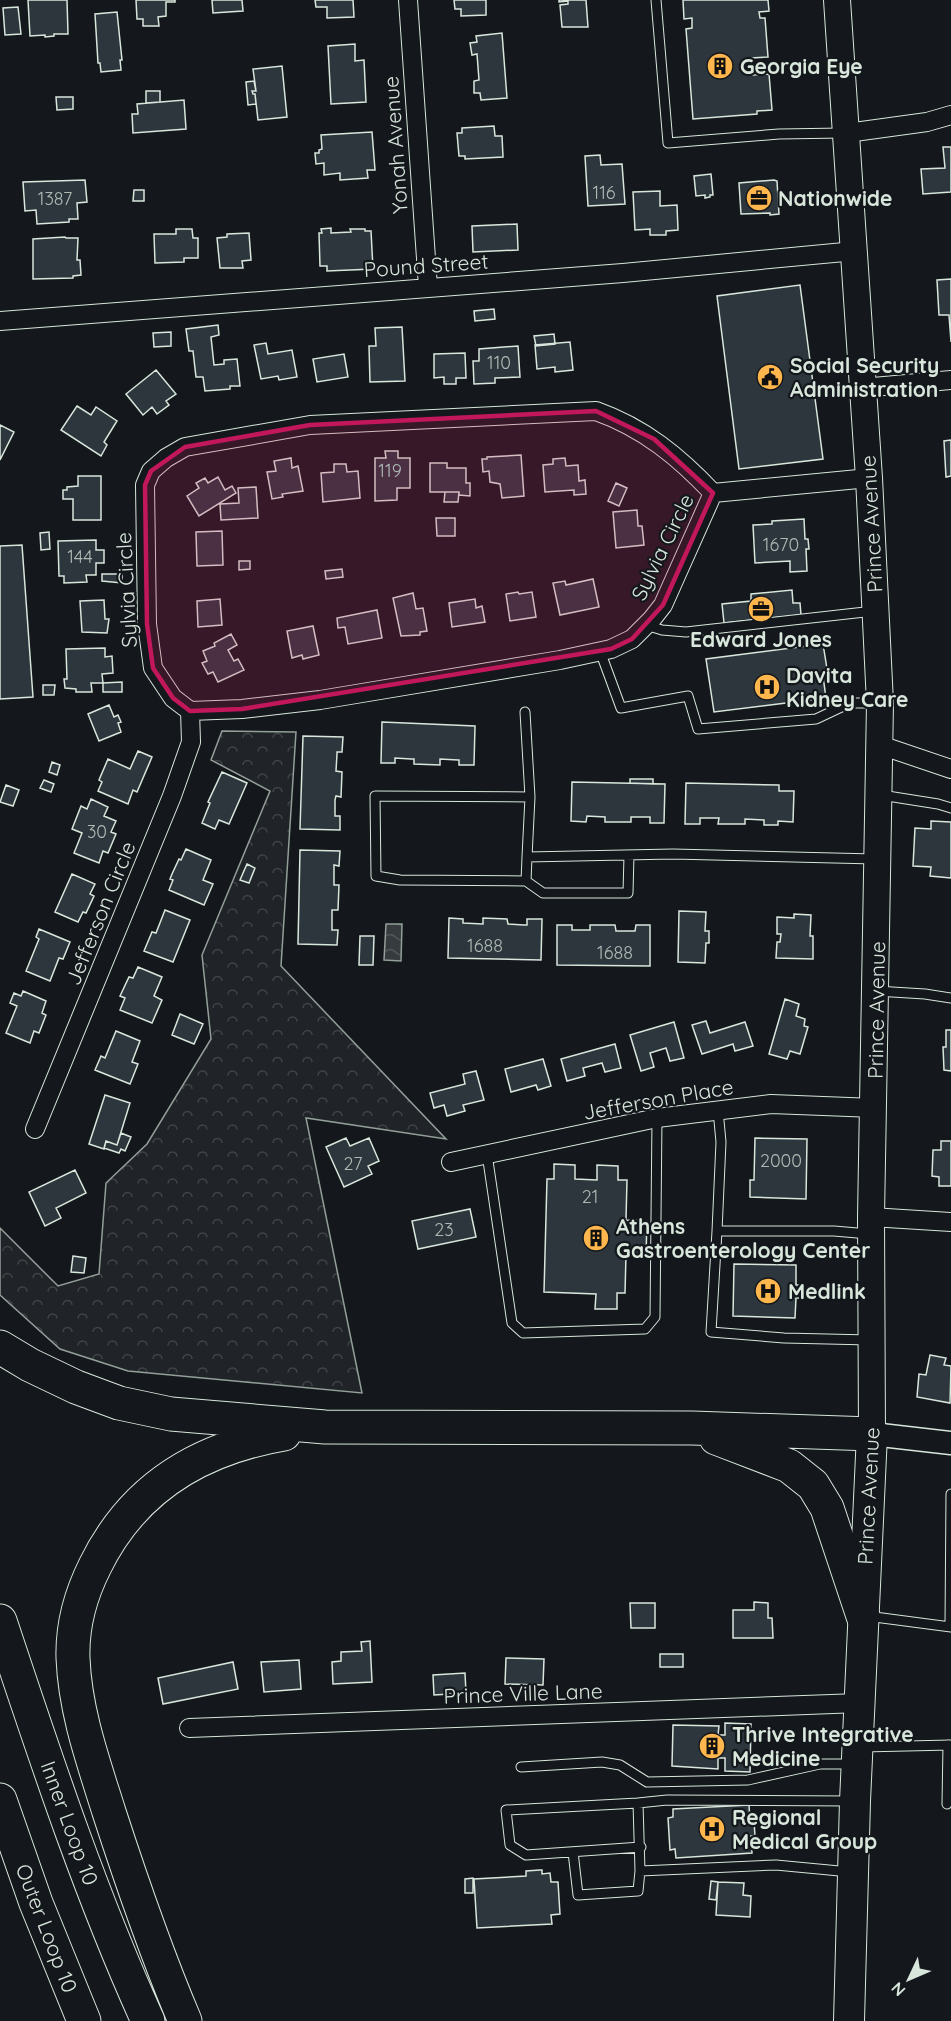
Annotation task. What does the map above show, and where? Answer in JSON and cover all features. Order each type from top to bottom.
[{"type":"highway","points":[[0,1347],[30,1365],[76,1387],[119,1402],[171,1414],[325,1427],[692,1428],[872,1434]]},
{"type":"highway","points":[[185,2021],[136,1895],[88,1746],[75,1694],[73,1655],[76,1618],[84,1589],[101,1554],[118,1526],[143,1497],[174,1474],[206,1456],[239,1444],[325,1427]]},
{"type":"highway","points":[[692,1428],[789,1466],[813,1485],[827,1508],[863,1616]]},
{"type":"highway","name":"Prince Avenue","points":[[849,2021],[856,1756],[872,1434]]},
{"type":"highway","name":"Inner Loop 10","points":[[0,1621],[83,1863],[148,2021]]},
{"type":"highway","name":"Outer Loop 10","points":[[0,1800],[36,1904],[84,2021]]},
{"type":"main road","name":"Prince Avenue","points":[[837,0],[869,478],[880,703],[872,1226],[872,1434]]},
{"type":"street","name":"Yonah Avenue","points":[[408,0],[428,287]]},
{"type":"street","points":[[847,133],[927,122],[951,114]]},
{"type":"street","name":"Pound Street","points":[[0,321],[623,273],[855,251]]},
{"type":"street","points":[[862,388],[951,380]]},
{"type":"street","name":"Sylvia Circle","points":[[596,411],[633,426],[654,439],[688,467],[713,493],[663,605],[633,639],[611,649],[549,662],[320,700],[242,709],[190,711],[173,698],[153,668],[147,624],[145,485],[151,471],[166,458],[185,447],[310,424],[596,411]]},
{"type":"street","name":"Sylvia Circle","points":[[713,493],[869,478]]},
{"type":"street","name":"Jefferson Circle","points":[[35,1129],[172,796],[191,742],[190,711]]},
{"type":"street","points":[[880,745],[951,769]]},
{"type":"street","name":"Jefferson Place","points":[[451,1162],[657,1118],[718,1110],[771,1104],[874,1108]]},
{"type":"street","points":[[872,1226],[951,1222]]},
{"type":"street","points":[[872,1434],[951,1443]]},
{"type":"street","name":"Prince Ville Lane","points":[[189,1728],[859,1703]]},
{"type":"lane","points":[[656,0],[668,143],[779,134],[847,133]]},
{"type":"lane","points":[[646,625],[662,630],[686,632],[876,610]]},
{"type":"lane","points":[[600,651],[621,708],[688,696],[698,729],[816,719],[850,703],[880,703]]},
{"type":"lane","points":[[525,712],[530,797],[526,881]]},
{"type":"lane","points":[[879,795],[939,804],[951,808]]},
{"type":"lane","points":[[530,797],[375,796],[376,876],[400,880],[526,881],[543,893],[628,893],[629,855]]},
{"type":"lane","points":[[527,857],[629,855],[879,859]]},
{"type":"lane","points":[[876,991],[951,998]]},
{"type":"lane","points":[[718,1110],[721,1142],[711,1332],[784,1338],[872,1340]]},
{"type":"lane","points":[[487,1154],[512,1323],[523,1333],[645,1329],[655,1317],[657,1118]]},
{"type":"lane","points":[[717,1231],[834,1231],[872,1226]]},
{"type":"lane","points":[[863,1616],[950,1627],[951,1494]]},
{"type":"lane","points":[[520,1767],[602,1762],[620,1766],[647,1782],[748,1780],[856,1756],[949,1745],[947,1804]]},
{"type":"lane","points":[[641,1847],[526,1855],[510,1845],[506,1810],[667,1800],[855,1801]]},
{"type":"lane","points":[[573,1852],[578,1895],[638,1891],[641,1847],[638,1803]]},
{"type":"lane","points":[[640,1871],[776,1865],[852,1872]]},
{"type":"highlighted area","points":[[596,411],[654,439],[713,493],[663,605],[632,639],[611,649],[242,709],[190,711],[173,698],[153,668],[147,624],[145,485],[151,471],[185,447],[310,425]]},
{"type":"green space","points":[[222,731],[296,732],[281,966],[446,1139],[306,1118],[362,1393],[128,1371],[60,1349],[0,1295],[0,1228],[58,1286],[99,1274],[106,1183],[147,1144],[211,1039],[202,955],[270,791],[211,760]]},
{"type":"water","points":[[386,924],[402,924],[401,961],[384,960]]},
{"type":"building","points":[[28,0],[67,0],[68,34],[30,36]]},
{"type":"building","points":[[136,0],[175,0],[175,2],[166,2],[166,16],[158,17],[159,26],[143,26],[143,19],[137,19]]},
{"type":"building","points":[[212,0],[242,0],[243,11],[213,13]]},
{"type":"building","points":[[315,0],[353,0],[354,17],[327,18],[327,7],[316,7]]},
{"type":"building","points":[[454,0],[486,0],[486,15],[461,16],[461,9],[455,9]]},
{"type":"building","points":[[559,0],[586,0],[588,27],[562,27],[560,5],[568,4],[568,1],[559,2]]},
{"type":"building","name":"Georgia Eye","points":[[683,0],[768,0],[769,11],[759,12],[760,18],[765,18],[768,57],[751,58],[753,75],[769,74],[772,110],[757,111],[757,114],[693,119],[686,29],[692,28],[692,18],[684,19]]},
{"type":"building","points":[[18,7],[21,34],[5,35],[3,8]]},
{"type":"building","points":[[117,12],[121,70],[101,72],[100,63],[98,63],[95,14]]},
{"type":"building","points":[[502,33],[507,98],[481,100],[480,93],[474,93],[474,81],[479,80],[477,54],[472,55],[470,43],[477,42],[476,36]]},
{"type":"building","points":[[355,44],[355,61],[364,60],[366,102],[331,104],[328,46]]},
{"type":"building","points":[[282,66],[287,117],[258,120],[255,94],[252,91],[256,91],[253,69]]},
{"type":"building","points":[[254,81],[256,91],[252,91],[255,94],[256,104],[248,105],[246,82]]},
{"type":"building","points":[[146,91],[160,91],[160,102],[146,103]]},
{"type":"building","points":[[56,97],[73,97],[73,109],[57,110]]},
{"type":"building","points":[[184,100],[186,129],[133,133],[132,114],[138,114],[137,104]]},
{"type":"building","points":[[494,126],[495,136],[502,136],[503,157],[465,159],[465,156],[459,156],[457,133],[462,133],[462,128]]},
{"type":"building","points":[[372,132],[375,170],[367,170],[368,178],[340,180],[340,173],[324,175],[324,163],[316,164],[315,153],[319,153],[322,149],[321,135]]},
{"type":"building","points":[[943,147],[951,147],[951,192],[923,194],[921,169],[945,168]]},
{"type":"building","points":[[600,155],[601,165],[622,164],[625,204],[588,206],[585,156]]},
{"type":"building","points":[[711,174],[713,195],[705,198],[705,195],[696,196],[694,176]]},
{"type":"building","points":[[85,180],[87,202],[77,203],[78,219],[69,219],[69,222],[37,224],[36,210],[25,211],[23,182]]},
{"type":"building","name":"Nationwide","points":[[777,181],[779,214],[741,214],[739,183]]},
{"type":"building","points":[[134,190],[144,190],[144,201],[133,201]]},
{"type":"building","points":[[660,191],[660,206],[677,205],[678,230],[666,231],[666,235],[650,235],[650,229],[635,230],[633,192]]},
{"type":"building","points":[[517,224],[518,250],[473,252],[472,226]]},
{"type":"building","points":[[331,228],[331,233],[351,232],[350,229],[371,231],[373,269],[327,271],[327,266],[320,266],[319,233],[322,233],[321,229]]},
{"type":"building","points":[[176,229],[192,229],[193,238],[198,238],[198,258],[184,258],[184,262],[155,263],[154,234],[176,234]]},
{"type":"building","points":[[249,233],[251,260],[242,261],[243,268],[220,268],[217,238],[227,237],[227,234]]},
{"type":"building","points":[[78,238],[77,260],[80,260],[81,275],[73,276],[73,278],[33,279],[33,239]]},
{"type":"building","points":[[951,279],[951,342],[949,315],[939,315],[937,280]]},
{"type":"building","name":"Social Security Administration","points":[[800,285],[823,459],[739,469],[717,296]]},
{"type":"building","points":[[494,309],[495,319],[475,321],[474,311]]},
{"type":"building","points":[[218,325],[219,335],[211,337],[214,365],[224,364],[224,360],[237,359],[240,386],[205,391],[203,377],[196,377],[193,351],[189,351],[186,329]]},
{"type":"building","points":[[402,327],[405,381],[370,382],[369,346],[376,346],[375,328]]},
{"type":"building","points":[[171,332],[171,346],[154,347],[153,333]]},
{"type":"building","points":[[554,334],[555,344],[536,346],[534,336]]},
{"type":"building","points":[[570,342],[573,370],[555,372],[555,367],[537,369],[535,345]]},
{"type":"building","points":[[266,343],[268,354],[292,350],[297,377],[279,380],[278,376],[261,379],[254,345]]},
{"type":"building","points":[[518,346],[520,377],[495,378],[495,383],[474,384],[473,361],[479,361],[479,349]]},
{"type":"building","points":[[465,353],[466,378],[456,378],[456,384],[444,384],[444,377],[434,378],[434,354]]},
{"type":"building","points":[[344,354],[348,377],[317,382],[313,359]]},
{"type":"building","points":[[156,370],[176,394],[166,401],[169,405],[157,414],[152,407],[143,415],[126,394]]},
{"type":"building","points":[[77,406],[91,415],[96,407],[117,421],[104,442],[107,445],[101,456],[61,430]]},
{"type":"building","points":[[0,425],[14,432],[0,460]]},
{"type":"building","points":[[951,440],[951,476],[946,477],[944,441]]},
{"type":"building","points":[[385,451],[398,451],[398,458],[410,458],[410,488],[397,488],[397,500],[375,501],[375,458],[386,458]]},
{"type":"building","points":[[521,455],[524,496],[502,498],[500,484],[490,482],[489,471],[483,472],[482,459]]},
{"type":"building","points":[[291,458],[292,468],[298,466],[303,491],[282,494],[283,497],[272,499],[267,472],[276,471],[274,461]]},
{"type":"building","points":[[565,458],[566,466],[578,465],[579,481],[585,480],[586,494],[574,495],[574,490],[545,492],[543,465],[553,464],[553,459]]},
{"type":"building","points":[[430,463],[447,463],[447,468],[466,468],[466,483],[470,483],[470,496],[459,495],[459,492],[430,492]]},
{"type":"building","points":[[334,464],[346,464],[347,472],[358,471],[360,498],[323,502],[321,473],[334,472]]},
{"type":"building","points":[[78,476],[101,476],[101,520],[73,520],[73,499],[63,499],[63,490],[67,490],[67,487],[78,486]]},
{"type":"building","points":[[218,477],[225,490],[232,486],[236,493],[199,516],[187,496],[199,488],[196,483],[205,478],[208,483]]},
{"type":"building","points":[[616,483],[627,488],[619,506],[608,501]]},
{"type":"building","points":[[256,487],[258,518],[221,520],[220,504],[239,503],[238,488]]},
{"type":"building","points":[[445,492],[459,492],[458,502],[444,502]]},
{"type":"building","points":[[637,510],[638,526],[642,526],[644,545],[616,548],[613,512]]},
{"type":"building","points":[[436,518],[455,518],[455,536],[437,536]]},
{"type":"building","points":[[804,519],[805,539],[808,539],[809,549],[806,549],[807,571],[790,572],[790,561],[755,563],[753,525]]},
{"type":"building","points":[[222,531],[223,565],[197,566],[196,532]]},
{"type":"building","points":[[49,532],[50,549],[41,550],[40,533]]},
{"type":"building","points":[[96,540],[96,550],[104,550],[104,563],[96,563],[96,575],[86,575],[87,582],[64,583],[64,576],[59,576],[58,541]]},
{"type":"building","points":[[22,545],[33,697],[0,699],[0,546]]},
{"type":"building","points":[[239,561],[250,561],[250,569],[239,570]]},
{"type":"building","points":[[342,569],[343,577],[326,579],[325,571]]},
{"type":"building","points":[[102,574],[122,574],[122,583],[102,581]]},
{"type":"building","points":[[593,579],[599,607],[560,615],[553,583],[565,581],[566,585]]},
{"type":"building","name":"Edward Jones","points":[[792,590],[793,603],[800,603],[801,615],[724,623],[722,604],[751,601],[751,594]]},
{"type":"building","points":[[518,592],[519,594],[532,592],[536,617],[510,621],[506,594]]},
{"type":"building","points":[[413,593],[416,609],[423,608],[427,631],[420,632],[420,635],[401,636],[393,598]]},
{"type":"building","points":[[220,599],[222,625],[198,627],[197,601]]},
{"type":"building","points":[[475,599],[476,608],[482,606],[485,622],[452,627],[449,603]]},
{"type":"building","points":[[104,600],[105,619],[109,619],[107,633],[82,632],[80,601]]},
{"type":"building","points":[[377,610],[382,638],[348,644],[345,627],[338,628],[337,618]]},
{"type":"building","points":[[313,626],[319,655],[303,659],[302,655],[292,658],[287,631]]},
{"type":"building","points":[[231,634],[237,645],[228,650],[234,661],[238,659],[244,670],[218,682],[213,672],[208,674],[202,663],[207,661],[203,651],[215,646],[214,643]]},
{"type":"building","name":"Davita Kidney Care","points":[[823,644],[828,675],[823,676],[826,698],[714,712],[706,659]]},
{"type":"building","points":[[105,648],[105,657],[112,656],[113,673],[102,674],[103,683],[91,683],[92,692],[76,692],[76,689],[65,688],[66,649]]},
{"type":"building","points":[[122,682],[122,692],[103,692],[103,683]]},
{"type":"building","points":[[43,685],[55,685],[54,695],[43,695]]},
{"type":"building","points":[[109,705],[114,717],[118,715],[121,732],[99,741],[88,714]]},
{"type":"building","points":[[382,722],[475,726],[474,765],[459,765],[459,760],[440,759],[440,765],[414,764],[414,759],[395,758],[395,763],[381,763]]},
{"type":"building","points":[[303,736],[343,737],[342,752],[337,752],[336,771],[342,772],[341,797],[336,796],[335,800],[335,816],[340,816],[340,830],[300,829]]},
{"type":"building","points":[[138,751],[152,757],[137,792],[133,790],[128,804],[98,791],[102,782],[99,780],[108,759],[130,769]]},
{"type":"building","points":[[52,762],[60,765],[57,775],[49,772]]},
{"type":"building","points":[[222,772],[247,783],[229,824],[219,820],[215,829],[202,823],[210,803],[208,802]]},
{"type":"building","points":[[630,779],[653,779],[653,784],[630,783]]},
{"type":"building","points":[[44,780],[54,784],[51,792],[40,788]]},
{"type":"building","points":[[572,782],[665,784],[664,823],[650,823],[650,817],[631,817],[631,822],[605,822],[605,817],[587,816],[586,822],[571,821]]},
{"type":"building","points":[[686,783],[779,785],[779,791],[794,791],[793,822],[778,821],[778,825],[764,825],[764,820],[745,819],[745,824],[718,824],[719,818],[700,818],[700,824],[685,824]]},
{"type":"building","points":[[6,785],[19,790],[13,806],[0,802]]},
{"type":"building","points":[[91,799],[108,807],[104,816],[116,821],[111,832],[116,834],[108,853],[103,851],[99,863],[74,853],[82,833],[72,829],[81,806],[87,809]]},
{"type":"building","points":[[931,821],[951,822],[951,878],[930,876],[931,867],[913,866],[915,828],[931,829]]},
{"type":"building","points":[[186,849],[211,860],[203,880],[213,884],[204,905],[169,890],[173,880],[170,879],[172,874]]},
{"type":"building","points":[[300,850],[340,851],[339,866],[334,865],[334,885],[339,885],[338,910],[332,910],[332,930],[338,930],[337,945],[298,944]]},
{"type":"building","points":[[247,864],[255,868],[249,883],[240,880]]},
{"type":"building","points":[[72,874],[95,884],[90,894],[94,896],[86,913],[83,912],[78,922],[55,912]]},
{"type":"building","points":[[165,910],[190,920],[173,962],[144,951],[152,932],[156,933]]},
{"type":"building","points":[[679,911],[706,912],[705,931],[709,931],[709,943],[706,943],[705,963],[678,962]]},
{"type":"building","points":[[794,914],[811,915],[810,936],[813,936],[813,959],[776,958],[777,942],[780,942],[781,934],[777,934],[777,917],[794,918]]},
{"type":"building","points":[[449,918],[463,919],[463,923],[483,924],[483,918],[507,919],[508,924],[524,925],[527,925],[527,919],[542,919],[541,960],[448,958]]},
{"type":"building","points":[[557,925],[572,925],[572,930],[590,930],[590,925],[615,925],[616,931],[635,931],[636,925],[650,925],[650,966],[557,965]]},
{"type":"building","points":[[39,929],[70,942],[63,959],[59,958],[50,981],[26,971],[39,939],[36,937]]},
{"type":"building","points":[[360,936],[374,936],[373,965],[359,965]]},
{"type":"building","points":[[138,967],[162,977],[154,996],[162,1000],[152,1023],[120,1010],[125,998],[120,996],[129,977],[133,978]]},
{"type":"building","points":[[23,991],[46,1001],[42,1013],[46,1015],[39,1033],[34,1031],[30,1043],[6,1033],[17,1006],[10,1003],[14,993],[21,996]]},
{"type":"building","points":[[785,999],[799,1004],[796,1016],[805,1019],[804,1026],[808,1027],[800,1054],[790,1051],[787,1059],[769,1054]]},
{"type":"building","points":[[180,1014],[203,1024],[194,1044],[172,1035]]},
{"type":"building","points":[[706,1021],[710,1033],[745,1022],[753,1046],[735,1051],[733,1044],[702,1054],[692,1025]]},
{"type":"building","points":[[674,1022],[684,1058],[670,1061],[666,1048],[650,1053],[654,1067],[641,1071],[630,1035]]},
{"type":"building","points":[[946,1030],[951,1030],[951,1071],[944,1070],[943,1047],[946,1047]]},
{"type":"building","points":[[116,1031],[140,1041],[132,1062],[138,1064],[130,1084],[95,1070],[101,1056],[105,1058]]},
{"type":"building","points":[[615,1044],[621,1068],[605,1072],[602,1063],[583,1068],[585,1076],[567,1081],[561,1059]]},
{"type":"building","points":[[543,1059],[551,1086],[538,1090],[536,1085],[511,1092],[505,1069]]},
{"type":"building","points":[[476,1071],[484,1100],[463,1105],[465,1111],[447,1116],[444,1105],[434,1108],[430,1093],[465,1084],[463,1074]]},
{"type":"building","points":[[105,1095],[130,1103],[117,1145],[106,1141],[104,1149],[89,1144]]},
{"type":"building","points":[[121,1133],[131,1137],[125,1151],[121,1149],[119,1153],[104,1148],[106,1141],[117,1145]]},
{"type":"building","points":[[346,1138],[350,1146],[369,1138],[379,1161],[368,1166],[372,1174],[344,1187],[326,1147]]},
{"type":"building","points":[[755,1138],[807,1139],[806,1199],[750,1197],[750,1180],[754,1180]]},
{"type":"building","points":[[941,1141],[951,1141],[951,1186],[939,1186],[939,1177],[932,1176],[933,1150],[941,1150]]},
{"type":"building","name":"Athens Gastroenterology Center","points":[[554,1164],[575,1165],[575,1179],[597,1180],[597,1165],[618,1166],[618,1180],[627,1180],[626,1220],[647,1221],[646,1255],[626,1255],[625,1293],[617,1293],[617,1309],[595,1309],[596,1294],[544,1292],[547,1179],[554,1179]]},
{"type":"building","points":[[75,1170],[86,1193],[56,1208],[61,1218],[45,1226],[29,1192]]},
{"type":"building","points":[[470,1209],[476,1237],[418,1249],[412,1221]]},
{"type":"building","points":[[73,1256],[86,1258],[84,1273],[71,1272]]},
{"type":"building","name":"Medlink","points":[[734,1264],[796,1265],[796,1285],[802,1285],[802,1298],[796,1298],[795,1318],[733,1316]]},
{"type":"building","points":[[930,1355],[946,1358],[944,1365],[951,1366],[950,1403],[917,1397],[919,1374],[926,1375]]},
{"type":"building","points":[[754,1602],[768,1603],[768,1618],[772,1618],[773,1638],[733,1638],[733,1610],[754,1610]]},
{"type":"building","points":[[630,1603],[655,1603],[655,1628],[631,1628]]},
{"type":"building","points":[[370,1641],[372,1682],[333,1684],[332,1662],[341,1661],[341,1652],[362,1651],[361,1642]]},
{"type":"building","points":[[660,1654],[683,1654],[683,1667],[660,1667]]},
{"type":"building","points":[[506,1658],[544,1659],[543,1685],[505,1684]]},
{"type":"building","points":[[299,1660],[301,1689],[264,1692],[261,1662]]},
{"type":"building","points":[[233,1662],[238,1689],[163,1704],[158,1678]]},
{"type":"building","points":[[465,1673],[466,1693],[434,1695],[433,1675]]},
{"type":"building","name":"Thrive Integrative Medicine","points":[[725,1723],[751,1724],[750,1772],[725,1771],[725,1758],[718,1758],[718,1769],[672,1766],[673,1725],[719,1726],[718,1735],[725,1735]]},
{"type":"building","name":"Regional Medical Group","points":[[749,1805],[750,1821],[754,1821],[755,1836],[751,1836],[752,1853],[676,1858],[675,1849],[670,1850],[668,1818],[673,1817],[673,1809]]},
{"type":"building","points":[[542,1870],[542,1874],[550,1873],[551,1882],[558,1882],[560,1914],[551,1915],[552,1924],[477,1928],[474,1879],[526,1876],[526,1871]]},
{"type":"building","points":[[473,1878],[473,1893],[465,1893],[465,1879]]},
{"type":"building","points":[[711,1881],[718,1882],[716,1900],[709,1899]]},
{"type":"building","points":[[718,1882],[744,1883],[743,1895],[751,1896],[750,1917],[716,1915]]},
{"type":"place","name":"Georgia Eye","points":[[720,66]]},
{"type":"place","name":"Nationwide","points":[[759,198]]},
{"type":"place","name":"Social Security Administration","points":[[770,377]]},
{"type":"place","name":"Edward Jones","points":[[761,609]]},
{"type":"place","name":"Davita Kidney Care","points":[[767,687]]},
{"type":"place","name":"Athens Gastroenterology Center","points":[[596,1238]]},
{"type":"place","name":"Medlink","points":[[768,1291]]},
{"type":"place","name":"Thrive Integrative Medicine","points":[[712,1746]]},
{"type":"place","name":"Regional Medical Group","points":[[712,1829]]}]
